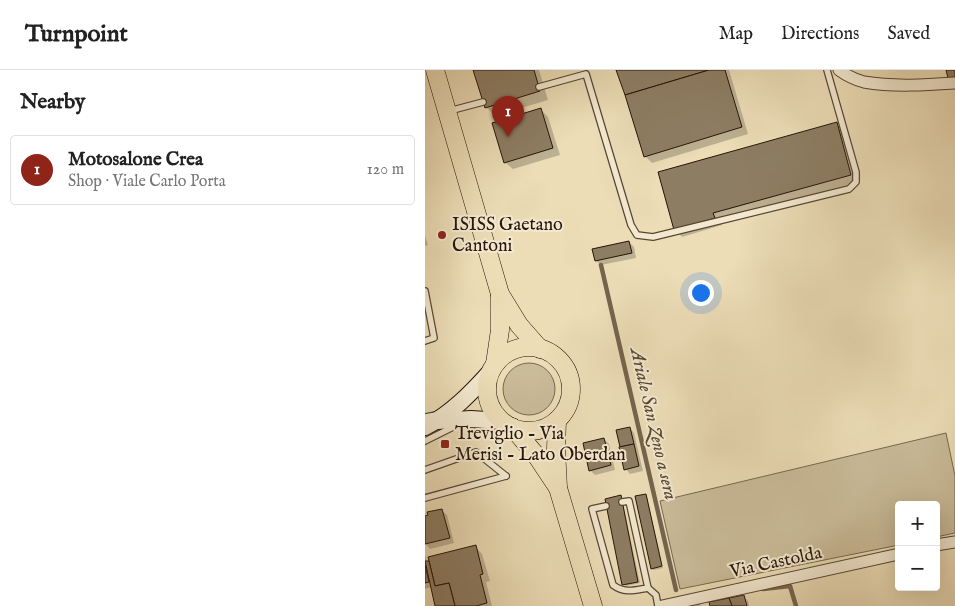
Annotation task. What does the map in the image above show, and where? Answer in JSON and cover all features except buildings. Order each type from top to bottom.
[{"type":"main road","points":[[435,70],[500,294],[519,325],[540,348],[552,354],[561,362],[568,373],[570,398],[565,410],[557,420],[547,427],[535,430],[523,430],[507,424],[439,419]]},
{"type":"main road","points":[[500,294],[500,330],[493,368],[487,387],[489,403],[495,413],[536,455],[558,488]]},
{"type":"main road","points":[[439,419],[465,399],[504,355],[515,349],[540,348]]},
{"type":"main road","points":[[557,420],[558,488],[593,606]]},
{"type":"street","points":[[839,70],[863,82],[898,84],[955,83]]},
{"type":"street","points":[[940,544],[955,542]]},
{"type":"street","name":"Via Castolda","points":[[660,606],[895,555]]},
{"type":"lane","points":[[539,87],[585,72],[631,225],[637,235],[653,237],[849,189],[855,182],[856,172],[827,70]]},
{"type":"lane","points":[[447,112],[483,102]]},
{"type":"lane","points":[[425,291],[434,338],[425,341]]},
{"type":"lane","points":[[425,441],[461,424],[439,419]]},
{"type":"lane","points":[[425,470],[476,452],[505,476],[425,498]]},
{"type":"lane","points":[[622,502],[629,501],[648,588],[656,595],[660,606]]},
{"type":"lane","points":[[606,506],[592,509],[613,585],[619,590],[628,592],[648,588]]},
{"type":"shaded area","points":[[529,363],[543,367],[551,375],[555,389],[551,403],[543,411],[529,415],[515,411],[507,403],[503,389],[507,375],[515,367]]},
{"type":"shaded area","points":[[946,433],[955,476],[955,533],[940,536],[940,501],[895,501],[895,546],[680,589],[660,501]]},
{"type":"waterway","name":"Ariale San Zeno a sera","points":[[601,265],[676,590]]},
{"type":"waterway","name":"Ariale San Zeno a sera","points":[[763,589],[790,586],[796,606]]},
{"type":"place","name":"Motosalone Crea","points":[[508,137]]},
{"type":"place","name":"ISISS Gaetano Cantoni","points":[[442,235]]},
{"type":"place","name":"Treviglio - Via Merisi - Lato Oberdan","points":[[445,444]]}]
